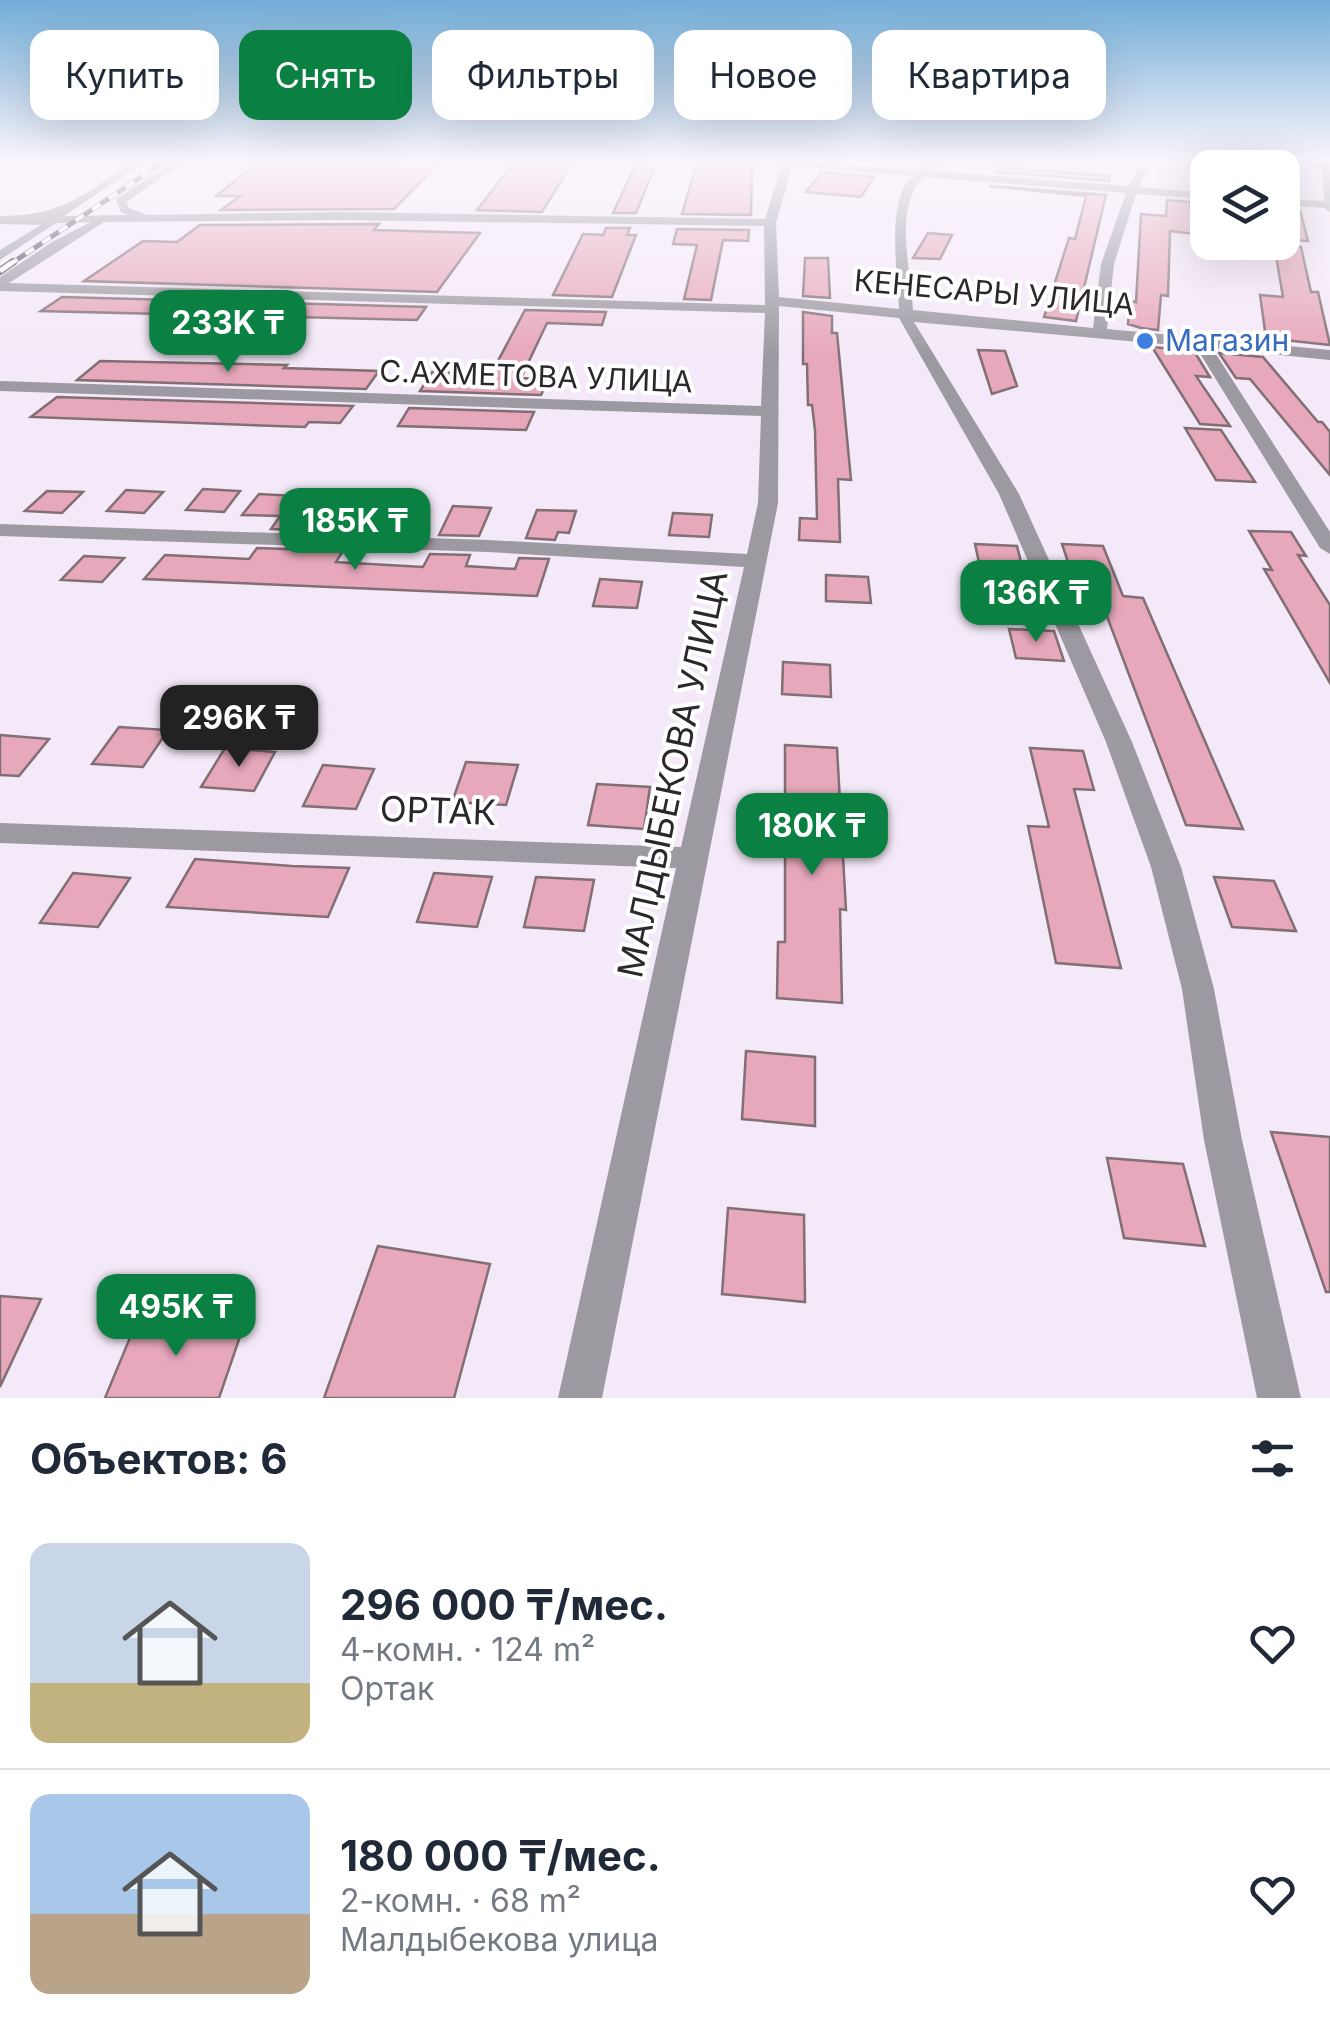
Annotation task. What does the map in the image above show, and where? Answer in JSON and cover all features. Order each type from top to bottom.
[{"type":"street","points":[[0,256],[47,226]]},
{"type":"street","points":[[0,285],[56,245],[92,226]]},
{"type":"street","name":"МАЛДЫБЕКОВА УЛИЦА","points":[[580,1398],[768,503],[770,226]]},
{"type":"street","points":[[901,226],[905,312],[1010,494],[1118,742],[1166,867],[1198,990],[1222,1140],[1279,1398]]},
{"type":"street","points":[[1100,330],[1106,272],[1119,226]]},
{"type":"street","name":"КЕНЕСАРЫ УЛИЦА","points":[[0,285],[772,305],[905,312],[1330,355]]},
{"type":"street","points":[[1200,340],[1330,548]]},
{"type":"street","name":"С.АХМЕТОВА УЛИЦА","points":[[0,386],[770,411]]},
{"type":"street","points":[[0,530],[488,546],[756,561]]},
{"type":"street","name":"ОРТАК","points":[[0,832],[694,858]]},
{"type":"building","points":[[198,226],[377,226],[374,230],[480,233],[437,292],[84,281],[143,241],[177,242]]},
{"type":"building","points":[[1078,226],[1099,226],[1076,321],[1044,317],[1069,238],[1075,239]]},
{"type":"building","points":[[1140,226],[1190,226],[1190,233],[1170,231],[1168,296],[1161,295],[1158,330],[1128,324],[1130,301],[1136,302]]},
{"type":"building","points":[[1300,226],[1304,226],[1308,241],[1300,240]]},
{"type":"building","points":[[606,228],[630,228],[627,235],[636,235],[612,297],[553,295],[583,234],[603,235]]},
{"type":"building","points":[[677,229],[749,230],[748,241],[723,240],[711,300],[684,299],[697,245],[673,244]]},
{"type":"building","points":[[928,233],[952,235],[940,259],[913,258]]},
{"type":"building","points":[[1301,247],[1311,292],[1318,292],[1330,345],[1266,338],[1260,295],[1283,297],[1277,260],[1300,260]]},
{"type":"building","points":[[805,258],[828,258],[830,298],[803,296]]},
{"type":"building","points":[[62,297],[426,307],[417,320],[41,311]]},
{"type":"building","points":[[525,310],[606,312],[602,325],[547,323],[521,378],[549,379],[541,395],[420,391],[432,372],[491,374]]},
{"type":"building","points":[[803,312],[832,316],[832,333],[837,333],[851,480],[838,479],[840,542],[799,540],[800,518],[817,519],[815,430],[812,405],[808,405],[807,364],[803,364]]},
{"type":"building","points":[[1152,347],[1194,351],[1210,377],[1196,376],[1230,426],[1200,424]]},
{"type":"building","points":[[978,350],[1005,351],[1017,386],[992,394]]},
{"type":"building","points":[[1219,353],[1263,357],[1330,432],[1330,475],[1250,379],[1236,378]]},
{"type":"building","points":[[100,361],[379,371],[366,389],[77,380]]},
{"type":"building","points":[[57,397],[353,406],[340,423],[309,422],[305,427],[31,417]]},
{"type":"building","points":[[409,408],[534,412],[526,430],[398,426]]},
{"type":"building","points":[[1185,428],[1221,430],[1255,482],[1216,480]]},
{"type":"building","points":[[203,489],[240,491],[224,512],[186,510]]},
{"type":"building","points":[[126,490],[163,492],[144,513],[107,511]]},
{"type":"building","points":[[47,491],[83,492],[62,513],[25,511]]},
{"type":"building","points":[[259,494],[372,502],[354,532],[271,529],[280,516],[242,515]]},
{"type":"building","points":[[453,506],[491,508],[479,536],[439,535]]},
{"type":"building","points":[[537,510],[576,511],[569,533],[558,532],[555,540],[526,538]]},
{"type":"building","points":[[673,513],[712,515],[709,537],[669,535]]},
{"type":"building","points":[[1249,531],[1291,532],[1306,556],[1298,555],[1330,605],[1330,683],[1264,569],[1272,570]]},
{"type":"building","points":[[975,544],[1017,546],[1023,570],[980,567]]},
{"type":"building","points":[[1062,544],[1103,546],[1123,596],[1143,598],[1243,829],[1186,825],[1089,569],[1070,568]]},
{"type":"building","points":[[257,548],[343,551],[336,562],[423,567],[430,554],[470,555],[466,566],[515,569],[519,558],[549,559],[537,596],[144,579],[165,555],[249,559]]},
{"type":"building","points":[[84,556],[124,558],[102,582],[61,580]]},
{"type":"building","points":[[826,575],[868,577],[871,603],[826,601]]},
{"type":"building","points":[[600,579],[642,582],[637,608],[593,606]]},
{"type":"building","points":[[1009,629],[1054,631],[1064,661],[1016,658]]},
{"type":"building","points":[[783,662],[830,665],[831,697],[782,694]]},
{"type":"building","points":[[119,727],[168,730],[143,767],[92,764]]},
{"type":"building","points":[[0,735],[49,739],[19,776],[0,775]]},
{"type":"building","points":[[785,745],[837,748],[846,910],[840,909],[842,1003],[777,998],[778,942],[785,942]]},
{"type":"building","points":[[225,748],[275,752],[254,791],[201,787]]},
{"type":"building","points":[[1030,748],[1083,751],[1094,790],[1074,789],[1121,968],[1056,963],[1028,826],[1049,827]]},
{"type":"building","points":[[466,762],[518,765],[506,805],[452,802]]},
{"type":"building","points":[[323,765],[374,769],[356,809],[303,806]]},
{"type":"building","points":[[597,784],[650,787],[644,829],[588,825]]},
{"type":"building","points":[[195,859],[349,868],[328,917],[167,907]]},
{"type":"building","points":[[73,873],[130,878],[98,927],[40,923]]},
{"type":"building","points":[[434,873],[492,877],[477,927],[417,922]]},
{"type":"building","points":[[536,877],[594,880],[584,931],[524,927]]},
{"type":"building","points":[[1214,877],[1274,881],[1296,931],[1232,927]]},
{"type":"building","points":[[746,1051],[815,1057],[815,1126],[742,1119]]},
{"type":"building","points":[[1271,1132],[1330,1137],[1330,1292],[1326,1292]]},
{"type":"building","points":[[1107,1158],[1183,1164],[1205,1246],[1124,1238]]},
{"type":"building","points":[[728,1208],[804,1215],[805,1302],[722,1294]]},
{"type":"building","points":[[378,1246],[490,1264],[454,1398],[324,1398]]},
{"type":"building","points":[[0,1296],[41,1299],[0,1387]]},
{"type":"building","points":[[139,1316],[245,1322],[219,1398],[105,1398]]},
{"type":"railway","points":[[9,265],[67,226]]},
{"type":"railway","points":[[0,271],[13,262]]},
{"type":"place","name":"Магазин","points":[[1145,341]]}]
